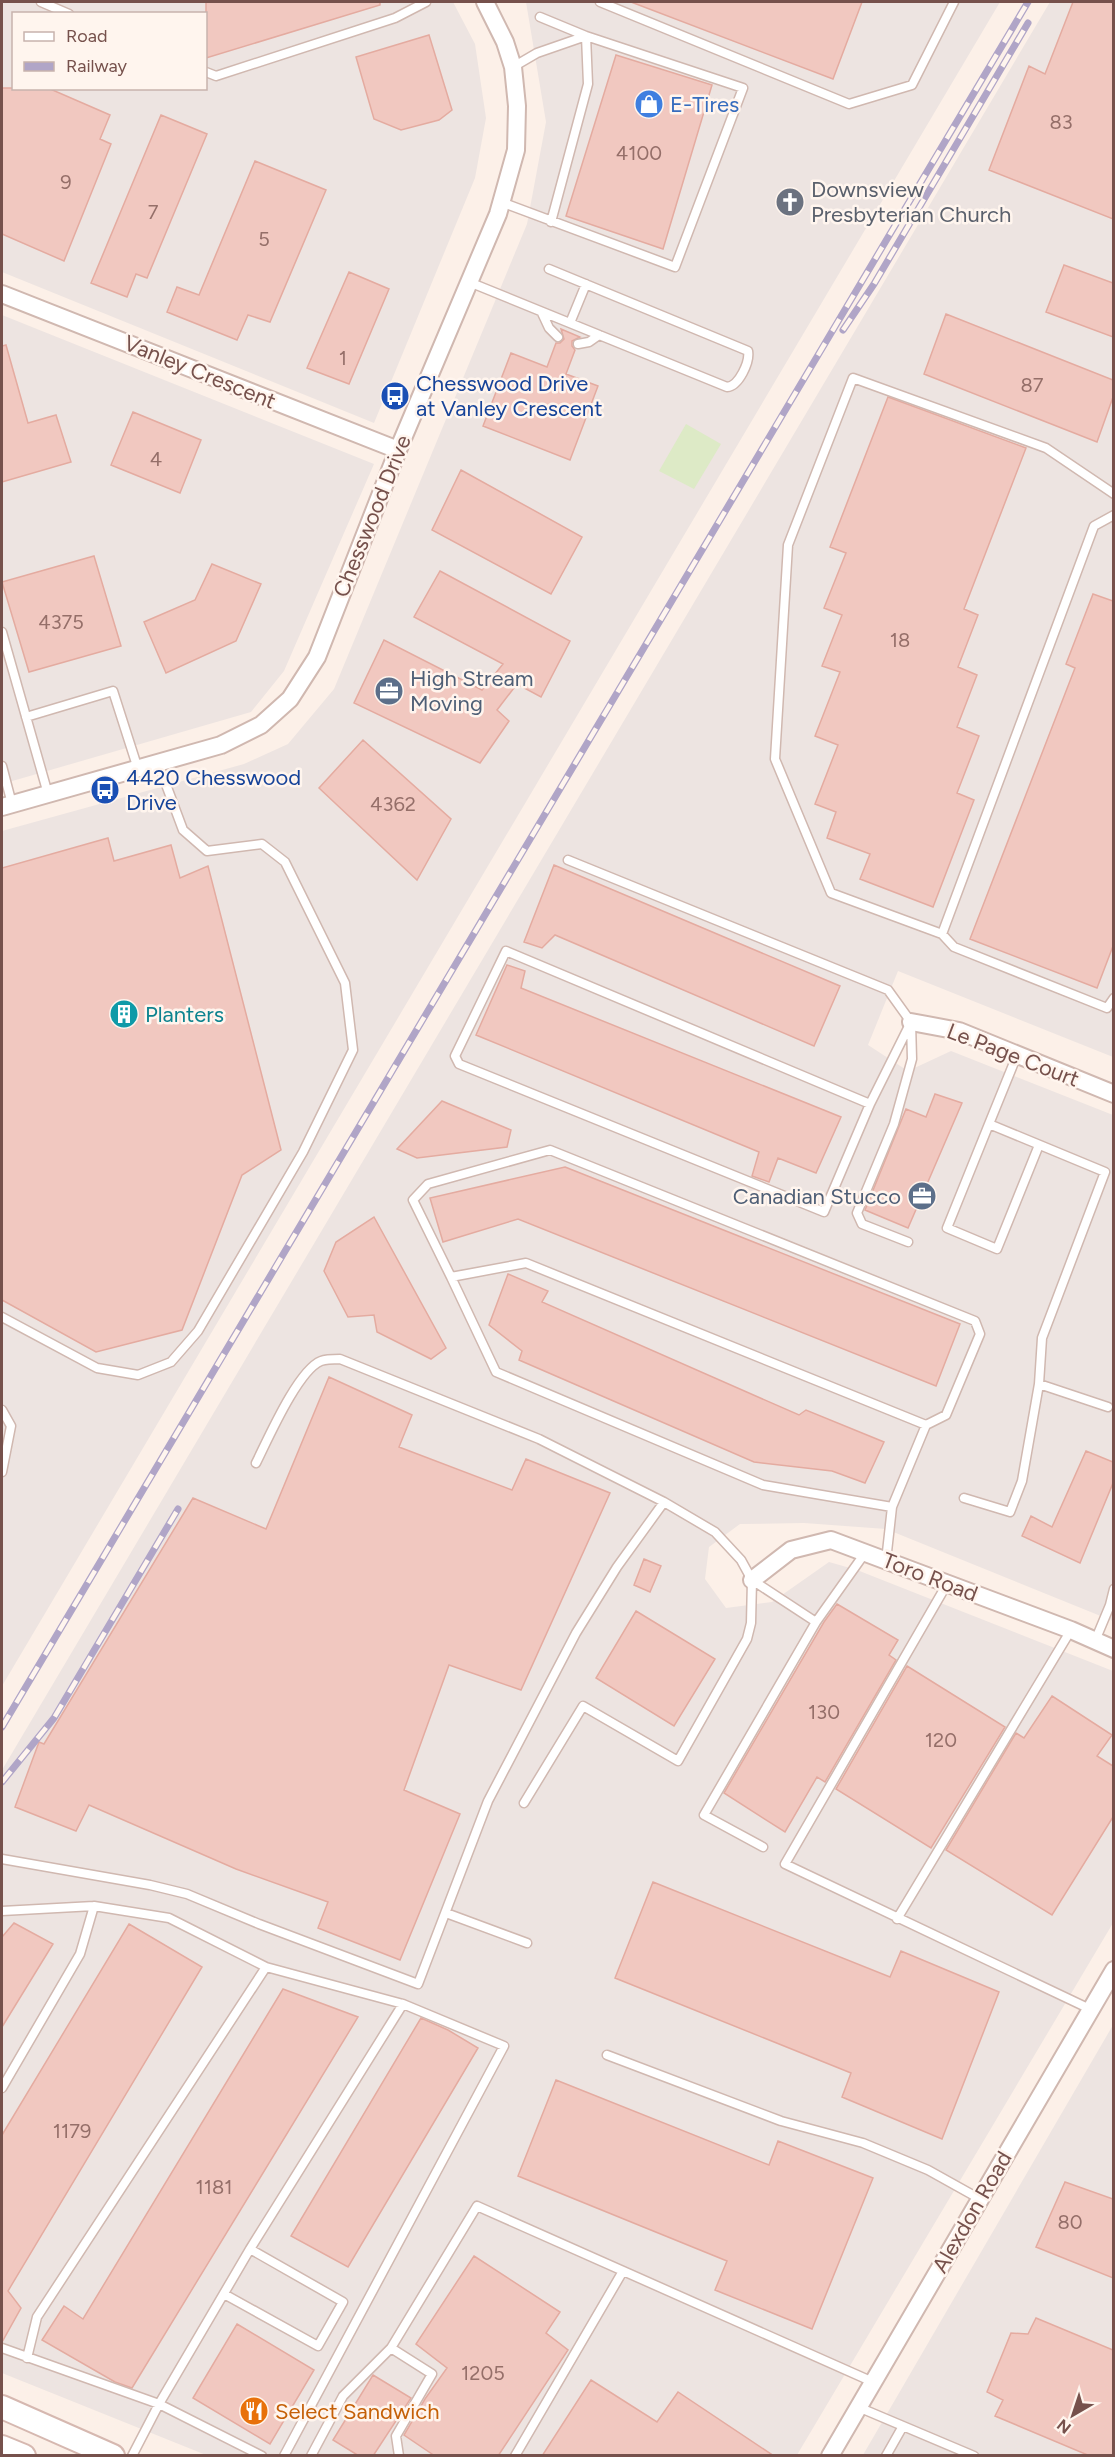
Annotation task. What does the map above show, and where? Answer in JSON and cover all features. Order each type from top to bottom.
[{"type":"main road","points":[[2,2408],[113,2456]]},
{"type":"main road","points":[[2,2447],[24,2456]]},
{"type":"street","name":"Chesswood Drive","points":[[7,806],[221,745],[261,725],[290,699],[317,657],[398,450],[501,202],[516,150],[517,106],[513,67],[505,42],[485,2]]},
{"type":"street","name":"Vanley Crescent","points":[[2,294],[398,450]]},
{"type":"street","name":"Le Page Court","points":[[911,1022],[959,1031],[1113,1094]]},
{"type":"street","name":"Toro Road","points":[[752,1580],[791,1550],[831,1540],[1071,1630],[1113,1649]]},
{"type":"street","name":"Alexdon Road","points":[[830,2456],[1113,1970]]},
{"type":"lane","points":[[41,2],[64,12]]},
{"type":"lane","points":[[207,72],[216,76],[395,18],[426,2]]},
{"type":"lane","points":[[600,2],[849,104],[912,85],[951,2]]},
{"type":"lane","points":[[501,202],[675,267],[743,88],[586,36],[540,16]]},
{"type":"lane","points":[[513,67],[537,53],[586,36]]},
{"type":"lane","points":[[551,222],[588,84],[586,36]]},
{"type":"lane","points":[[469,282],[727,387],[737,382],[749,357],[748,351],[742,347],[549,269]]},
{"type":"lane","points":[[570,323],[586,284]]},
{"type":"lane","points":[[542,313],[549,328],[558,337]]},
{"type":"lane","points":[[578,344],[589,342],[600,335]]},
{"type":"lane","points":[[1113,494],[1046,448],[853,378],[788,545],[775,759],[831,893],[942,933],[954,947],[1107,1008],[1113,998]]},
{"type":"lane","points":[[942,933],[1094,526],[1113,515]]},
{"type":"lane","points":[[2,632],[48,794]]},
{"type":"lane","points":[[26,717],[113,691],[138,769]]},
{"type":"lane","points":[[2,1317],[97,1368],[138,1375],[171,1362],[198,1331],[291,1172],[353,1050],[345,983],[285,862],[262,844],[207,851],[183,830],[158,763]]},
{"type":"lane","points":[[2,766],[7,806]]},
{"type":"lane","points":[[568,860],[888,990],[911,1022],[912,1059],[894,1124],[857,1213],[862,1224],[908,1242]]},
{"type":"lane","points":[[870,1104],[506,951],[455,1056],[459,1064],[824,1212],[870,1104],[911,1022]]},
{"type":"lane","points":[[1017,1055],[947,1228],[997,1249],[1040,1145]]},
{"type":"lane","points":[[964,1498],[1010,1512],[1022,1481],[1039,1384],[1042,1338],[1105,1172],[989,1124]]},
{"type":"lane","points":[[886,1561],[892,1507],[926,1425],[946,1415],[981,1334],[975,1321],[550,1150],[428,1184],[413,1200],[496,1372],[763,1485],[892,1507]]},
{"type":"lane","points":[[451,1277],[526,1263],[926,1425]]},
{"type":"lane","points":[[256,1463],[280,1414],[307,1371],[321,1360],[340,1359],[538,1439],[664,1502],[715,1532],[741,1560],[752,1580],[816,1622]]},
{"type":"lane","points":[[1039,1384],[1108,1407]]},
{"type":"lane","points":[[2,1410],[11,1426],[2,1472]]},
{"type":"lane","points":[[2,1859],[150,1885],[187,1894],[259,1924],[418,1984],[488,1801],[576,1633],[617,1567],[664,1502]]},
{"type":"lane","points":[[763,1847],[704,1815],[816,1622],[865,1553]]},
{"type":"lane","points":[[524,1803],[583,1706],[678,1761],[747,1639],[752,1580]]},
{"type":"lane","points":[[948,1584],[785,1864],[1090,2010]]},
{"type":"lane","points":[[1095,1641],[1112,1606],[1113,1589]]},
{"type":"lane","points":[[897,1919],[1071,1630]]},
{"type":"lane","points":[[2,1911],[94,1906],[169,1918],[266,1967],[404,2004],[504,2046],[284,2456]]},
{"type":"lane","points":[[2,2088],[80,1954],[94,1906]]},
{"type":"lane","points":[[446,1913],[527,1943]]},
{"type":"lane","points":[[27,2358],[37,2317],[266,1967]]},
{"type":"lane","points":[[132,2456],[159,2404],[250,2249],[404,2004]]},
{"type":"lane","points":[[607,2055],[781,2121],[863,2143],[928,2170],[980,2199]]},
{"type":"lane","points":[[311,2456],[342,2396],[391,2348],[477,2206],[873,2382]]},
{"type":"lane","points":[[224,2294],[318,2346],[343,2302],[250,2249]]},
{"type":"lane","points":[[515,2456],[623,2271]]},
{"type":"lane","points":[[2,2348],[159,2404],[262,2456]]},
{"type":"lane","points":[[391,2348],[432,2374],[396,2436],[399,2456]]},
{"type":"lane","points":[[858,2407],[974,2456]]},
{"type":"lane","points":[[886,2456],[903,2426]]},
{"type":"shaded area","points":[[2,2],[453,2],[475,44],[486,118],[475,178],[374,423],[2,272]]},
{"type":"shaded area","points":[[526,2],[1000,2],[2,1686],[2,831],[244,764],[288,744],[334,689],[527,224],[546,122]]},
{"type":"shaded area","points":[[1050,2],[1113,2],[1113,1057],[898,971],[868,1045],[908,1071],[951,1051],[1113,1115],[1113,1621],[886,1529],[804,1523],[740,1524],[709,1547],[705,1579],[726,1608],[772,1602],[829,1562],[857,1570],[1113,1671],[1113,1923],[797,2455],[206,2455],[2,2373],[2,1770]]},
{"type":"shaded area","points":[[2,315],[374,464],[284,671],[251,712],[2,784]]},
{"type":"shaded area","points":[[1113,2025],[1113,2455],[863,2455]]},
{"type":"green space","points":[[686,424],[721,444],[694,489],[659,471]]},
{"type":"building","points":[[206,2],[380,2],[380,5],[207,58]]},
{"type":"building","points":[[631,2],[862,2],[833,79]]},
{"type":"building","points":[[1073,2],[1113,2],[1113,219],[989,170],[1029,66],[1045,74]]},
{"type":"building","points":[[429,35],[452,110],[439,120],[401,130],[374,119],[356,57]]},
{"type":"building","points":[[616,55],[712,85],[663,249],[566,216]]},
{"type":"building","points":[[2,88],[53,90],[110,115],[100,139],[111,144],[64,261],[2,234]]},
{"type":"building","points":[[161,115],[207,134],[147,278],[136,274],[127,297],[91,283]]},
{"type":"building","points":[[255,161],[326,190],[270,322],[248,315],[237,340],[167,312],[177,287],[199,295]]},
{"type":"building","points":[[1064,265],[1113,283],[1113,337],[1046,312]]},
{"type":"building","points":[[349,272],[389,289],[349,384],[307,368]]},
{"type":"building","points":[[946,314],[1113,380],[1113,397],[1097,442],[924,374]]},
{"type":"building","points":[[561,329],[580,337],[572,341],[575,350],[566,374],[598,386],[570,460],[483,426],[511,353],[547,367],[556,343],[564,339]]},
{"type":"building","points":[[6,345],[28,423],[56,415],[71,462],[2,482],[2,346]]},
{"type":"building","points":[[888,397],[1026,448],[964,609],[978,615],[958,667],[977,675],[957,727],[979,736],[957,793],[974,800],[933,907],[860,879],[870,854],[827,838],[836,812],[815,804],[838,745],[815,736],[840,672],[822,666],[842,615],[824,608],[846,553],[830,547]]},
{"type":"building","points":[[133,412],[201,440],[180,493],[111,465]]},
{"type":"building","points":[[461,470],[582,537],[551,594],[432,530]]},
{"type":"building","points":[[94,556],[121,646],[29,672],[2,582]]},
{"type":"building","points":[[212,564],[261,584],[236,641],[166,673],[144,622],[195,600]]},
{"type":"building","points":[[440,571],[570,641],[541,697],[517,684],[497,710],[509,721],[480,763],[354,703],[384,640],[482,690],[503,664],[414,617]]},
{"type":"building","points":[[1093,594],[1113,601],[1113,946],[1097,988],[970,939],[1075,668],[1066,664]]},
{"type":"building","points":[[363,740],[451,819],[417,880],[319,788]]},
{"type":"building","name":"Planters","points":[[108,838],[114,861],[171,845],[180,878],[208,866],[281,1150],[242,1175],[182,1330],[96,1352],[2,1300],[2,868]]},
{"type":"building","points":[[554,865],[840,986],[814,1046],[555,935],[542,948],[524,942]]},
{"type":"building","points":[[507,965],[525,971],[521,988],[841,1117],[816,1173],[778,1158],[769,1182],[752,1176],[759,1152],[476,1035]]},
{"type":"building","points":[[935,1094],[962,1103],[908,1228],[865,1210],[906,1109],[926,1117]]},
{"type":"building","points":[[442,1101],[511,1130],[507,1147],[417,1158],[397,1149]]},
{"type":"building","points":[[565,1167],[960,1324],[936,1386],[518,1219],[443,1242],[430,1198]]},
{"type":"building","points":[[374,1217],[446,1348],[431,1359],[377,1332],[374,1315],[348,1317],[324,1271],[336,1242]]},
{"type":"building","points":[[508,1274],[548,1291],[542,1302],[799,1415],[806,1410],[884,1442],[865,1483],[832,1471],[754,1462],[519,1360],[522,1351],[489,1325]]},
{"type":"building","points":[[329,1377],[412,1415],[399,1447],[512,1490],[526,1459],[610,1493],[521,1690],[449,1665],[404,1790],[460,1814],[400,1960],[318,1928],[328,1902],[236,1869],[89,1805],[76,1831],[15,1807],[39,1742],[44,1744],[193,1498],[266,1529]]},
{"type":"building","points":[[1086,1451],[1113,1462],[1113,1483],[1080,1563],[1022,1536],[1031,1516],[1052,1527]]},
{"type":"building","points":[[644,1559],[661,1566],[650,1592],[634,1585]]},
{"type":"building","points":[[837,1604],[898,1640],[889,1655],[896,1660],[825,1782],[817,1777],[785,1832],[724,1793],[824,1622]]},
{"type":"building","points":[[636,1611],[715,1659],[674,1726],[596,1678]]},
{"type":"building","points":[[907,1666],[1005,1727],[931,1848],[836,1789]]},
{"type":"building","points":[[1052,1696],[1112,1735],[1097,1756],[1113,1766],[1113,1817],[1052,1915],[946,1850],[1016,1733],[1024,1738]]},
{"type":"building","points":[[653,1882],[890,1977],[901,1951],[999,1992],[942,2139],[842,2097],[851,2073],[615,1978]]},
{"type":"building","points":[[14,1923],[53,1944],[2,2027],[2,1937]]},
{"type":"building","points":[[129,1924],[202,1967],[8,2291],[21,2308],[2,2342],[2,2135]]},
{"type":"building","points":[[283,1989],[358,2017],[132,2388],[115,2382],[42,2340],[64,2306],[83,2319]]},
{"type":"building","points":[[421,2018],[448,2030],[478,2048],[348,2267],[291,2236]]},
{"type":"building","points":[[556,2080],[769,2165],[778,2141],[873,2178],[812,2329],[715,2290],[727,2261],[518,2176]]},
{"type":"building","points":[[1065,2182],[1113,2199],[1113,2278],[1036,2247]]},
{"type":"building","points":[[474,2256],[560,2312],[546,2333],[568,2350],[498,2456],[435,2456],[404,2435],[447,2368],[416,2344]]},
{"type":"building","points":[[1036,2318],[1113,2350],[1113,2456],[1090,2456],[995,2416],[1003,2400],[987,2392],[1011,2333],[1028,2334]]},
{"type":"building","points":[[237,2324],[314,2370],[270,2444],[193,2398]]},
{"type":"building","points":[[373,2375],[411,2398],[373,2456],[359,2456],[333,2440]]},
{"type":"building","points":[[591,2380],[657,2422],[678,2392],[774,2456],[542,2456]]},
{"type":"railway","points":[[2,1727],[1028,2]]},
{"type":"railway","points":[[843,330],[874,284],[1028,23]]},
{"type":"railway","points":[[2,1782],[54,1718],[178,1509]]},
{"type":"place","name":"E-Tires","points":[[649,104]]},
{"type":"place","name":"Downsview Presbyterian Church","points":[[790,202]]},
{"type":"place","name":"Chesswood Drive at Vanley Crescent","points":[[395,396]]},
{"type":"place","name":"High Stream Moving","points":[[389,691]]},
{"type":"place","name":"4420 Chesswood Drive","points":[[105,790]]},
{"type":"place","name":"Planters","points":[[124,1014]]},
{"type":"place","name":"Canadian Stucco","points":[[922,1196]]},
{"type":"place","name":"Select Sandwich","points":[[254,2411]]}]
